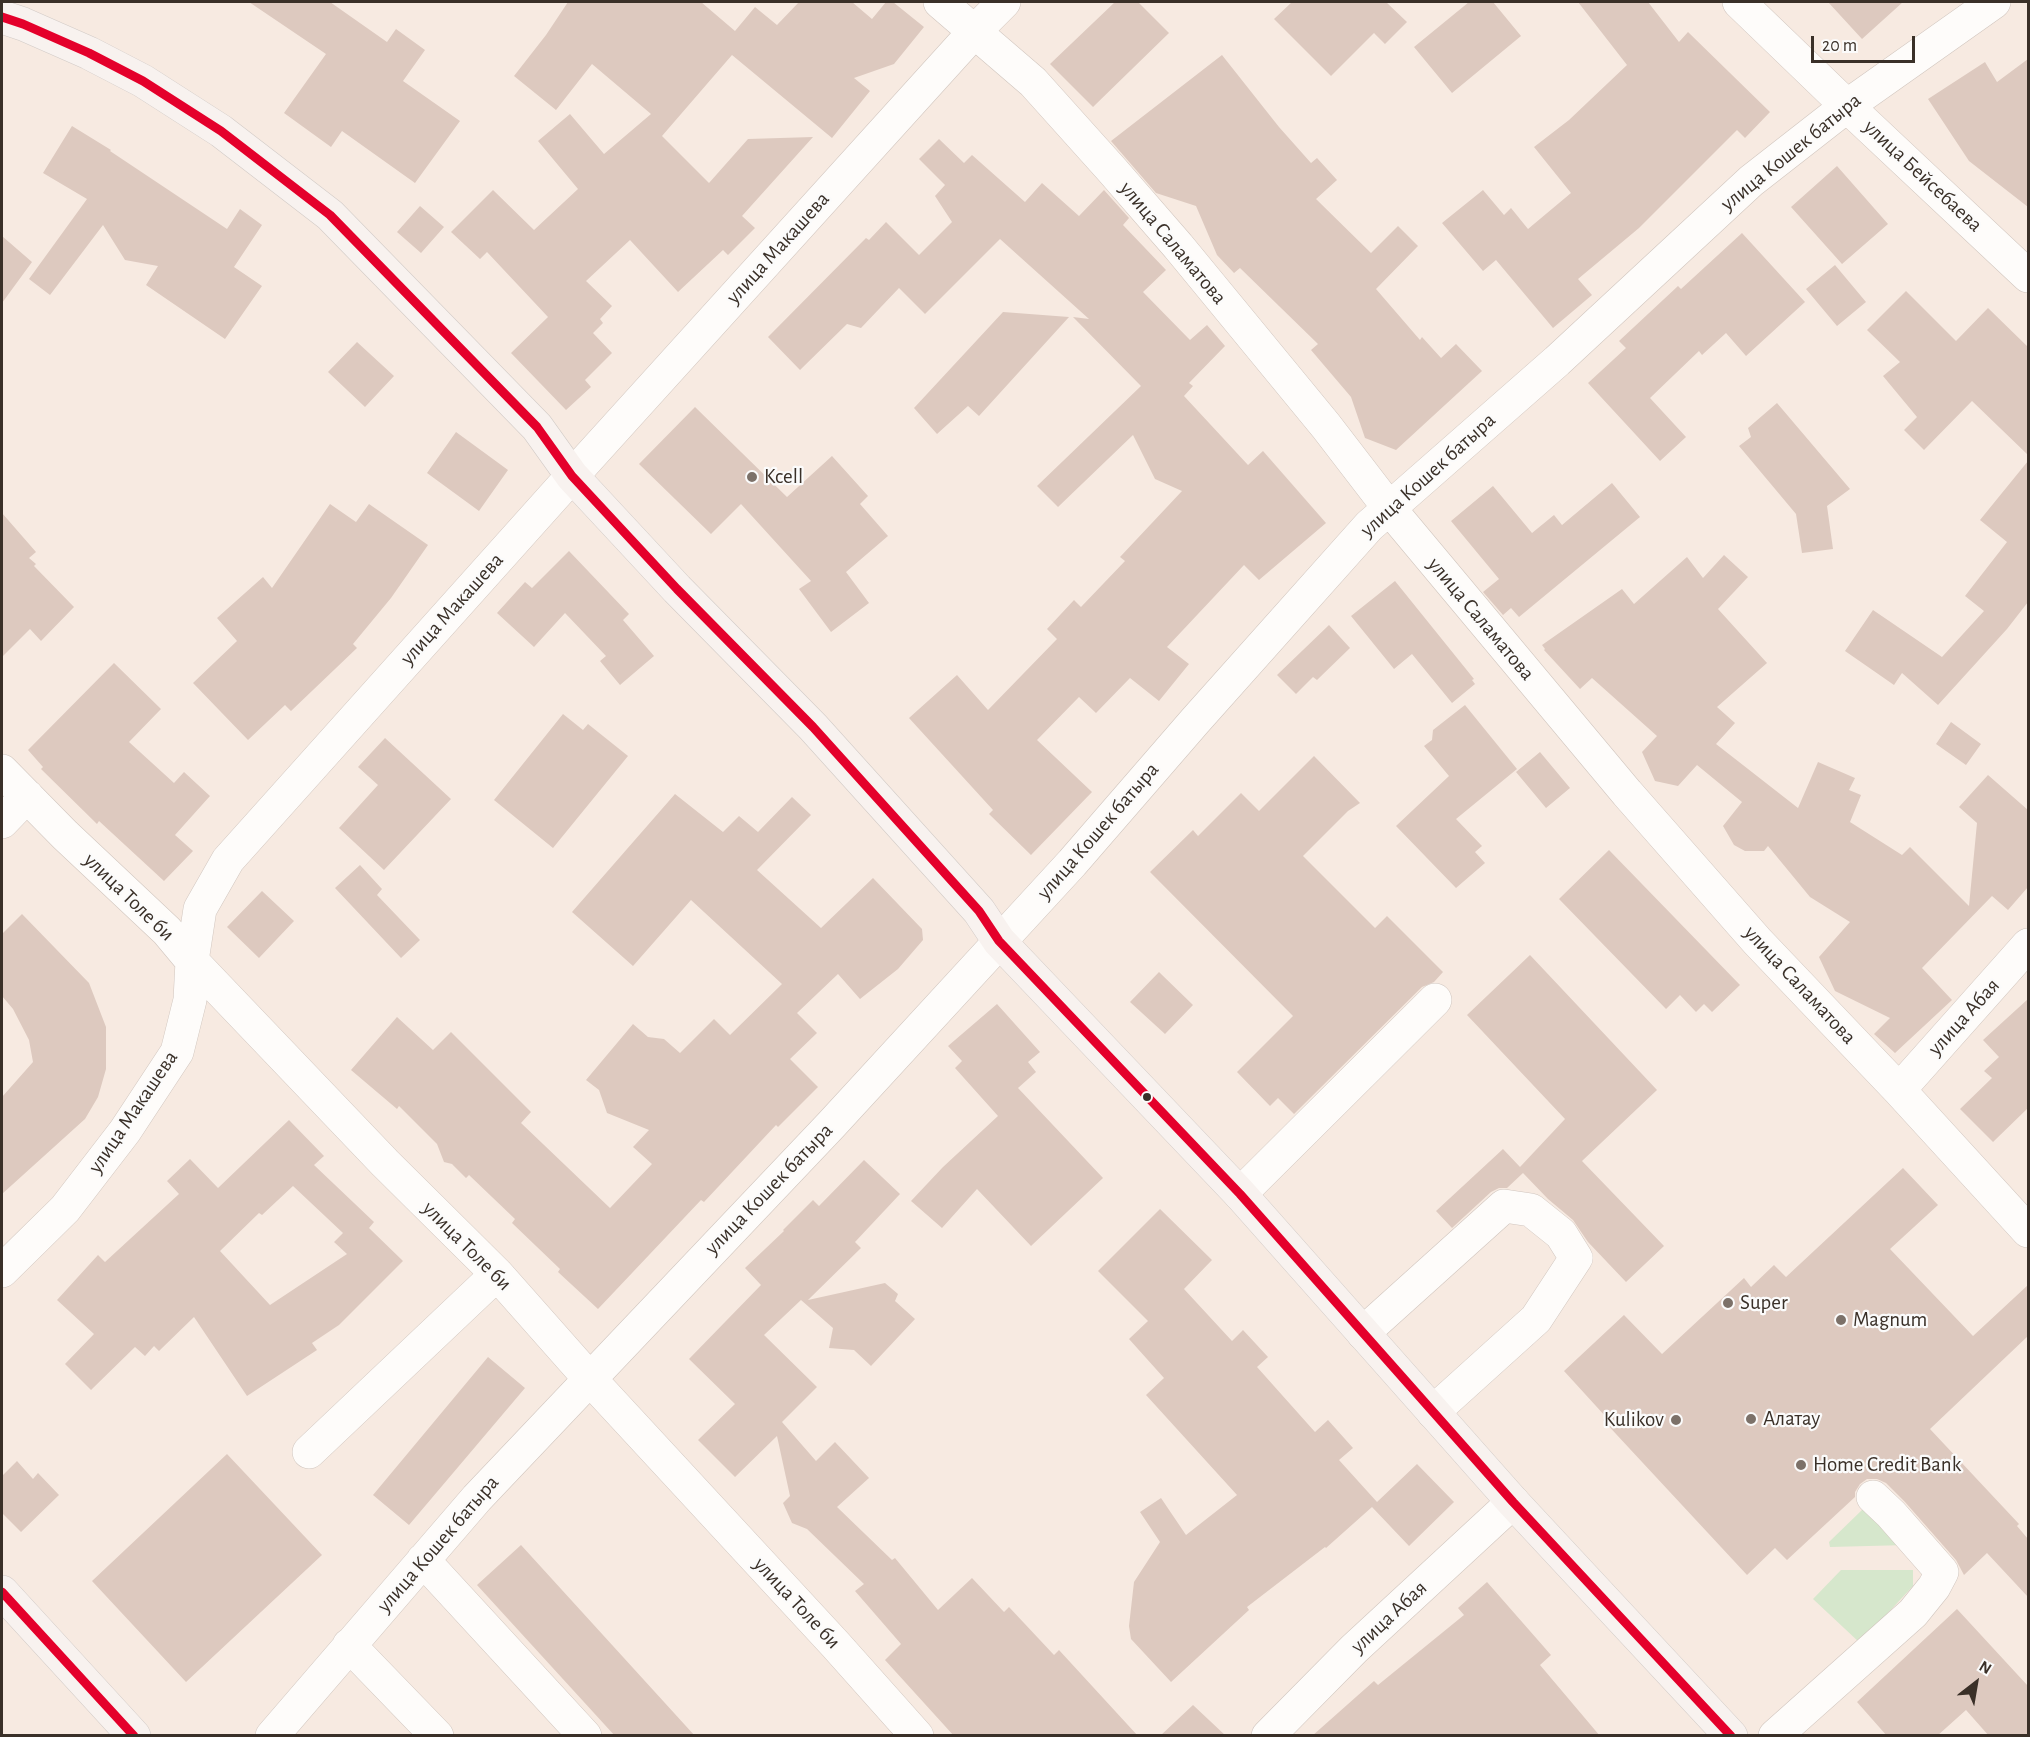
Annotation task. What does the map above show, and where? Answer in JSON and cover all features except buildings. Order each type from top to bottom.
[{"type":"main road","points":[[2,17],[78,48],[142,81],[221,130],[330,215],[537,427],[572,476],[677,589],[813,727],[979,911],[999,941],[1240,1194],[1513,1502],[1731,1736]]},
{"type":"main road","points":[[2,1592],[134,1736]]},
{"type":"street","name":"улица Саламатова","points":[[940,2],[1033,82],[1178,246],[1326,426],[1389,508],[1627,793],[1757,941],[1899,1090],[2028,1231]]},
{"type":"street","name":"улица Макашева","points":[[2,1271],[65,1209],[124,1131],[177,1052],[190,1000],[192,960],[200,909],[228,861],[572,476],[975,30],[1004,2]]},
{"type":"street","name":"улица Бейсебаева","points":[[1739,2],[2028,276]]},
{"type":"street","name":"улица Кошек батыра","points":[[272,1736],[477,1498],[831,1125],[1072,863],[1369,526],[1557,361],[1751,181],[1847,106],[1994,2]]},
{"type":"street","name":"улица Толе би","points":[[2,771],[65,836],[167,931],[385,1163],[497,1274],[589,1378],[917,1736]]},
{"type":"street","points":[[2,822],[27,796]]},
{"type":"street","name":"улица Абая","points":[[1899,1090],[2028,945]]},
{"type":"street","points":[[1240,1194],[1435,1000]]},
{"type":"street","points":[[1363,1333],[1504,1206],[1531,1210],[1561,1234],[1576,1258],[1536,1319],[1433,1412]]},
{"type":"street","points":[[309,1452],[497,1274]]},
{"type":"street","points":[[1775,1736],[1912,1613],[1934,1587],[1942,1572],[1873,1497]]},
{"type":"street","name":"улица Абая","points":[[1268,1736],[1354,1649],[1513,1502]]},
{"type":"street","points":[[423,1560],[585,1736]]},
{"type":"street","points":[[349,1645],[436,1736]]},
{"type":"green space","points":[[1863,1509],[1907,1545],[1830,1547],[1829,1542]]},
{"type":"green space","points":[[1841,1570],[1913,1570],[1913,1586],[1860,1643],[1813,1599]]},
{"type":"transit line","points":[[2,17],[89,53],[143,81],[221,131],[330,215],[537,427],[572,476],[677,589],[813,727],[979,911],[999,941],[1240,1194],[1513,1502],[1731,1736]]},
{"type":"transit line","points":[[2,1592],[134,1736]]},
{"type":"place","name":"Kcell","points":[[752,477]]},
{"type":"place","name":"Super","points":[[1728,1303]]},
{"type":"place","name":"Magnum","points":[[1841,1320]]},
{"type":"place","name":"Алатау","points":[[1751,1419]]},
{"type":"place","name":"Kulikov","points":[[1676,1420]]},
{"type":"place","name":"Home Credit Bank","points":[[1801,1465]]}]
